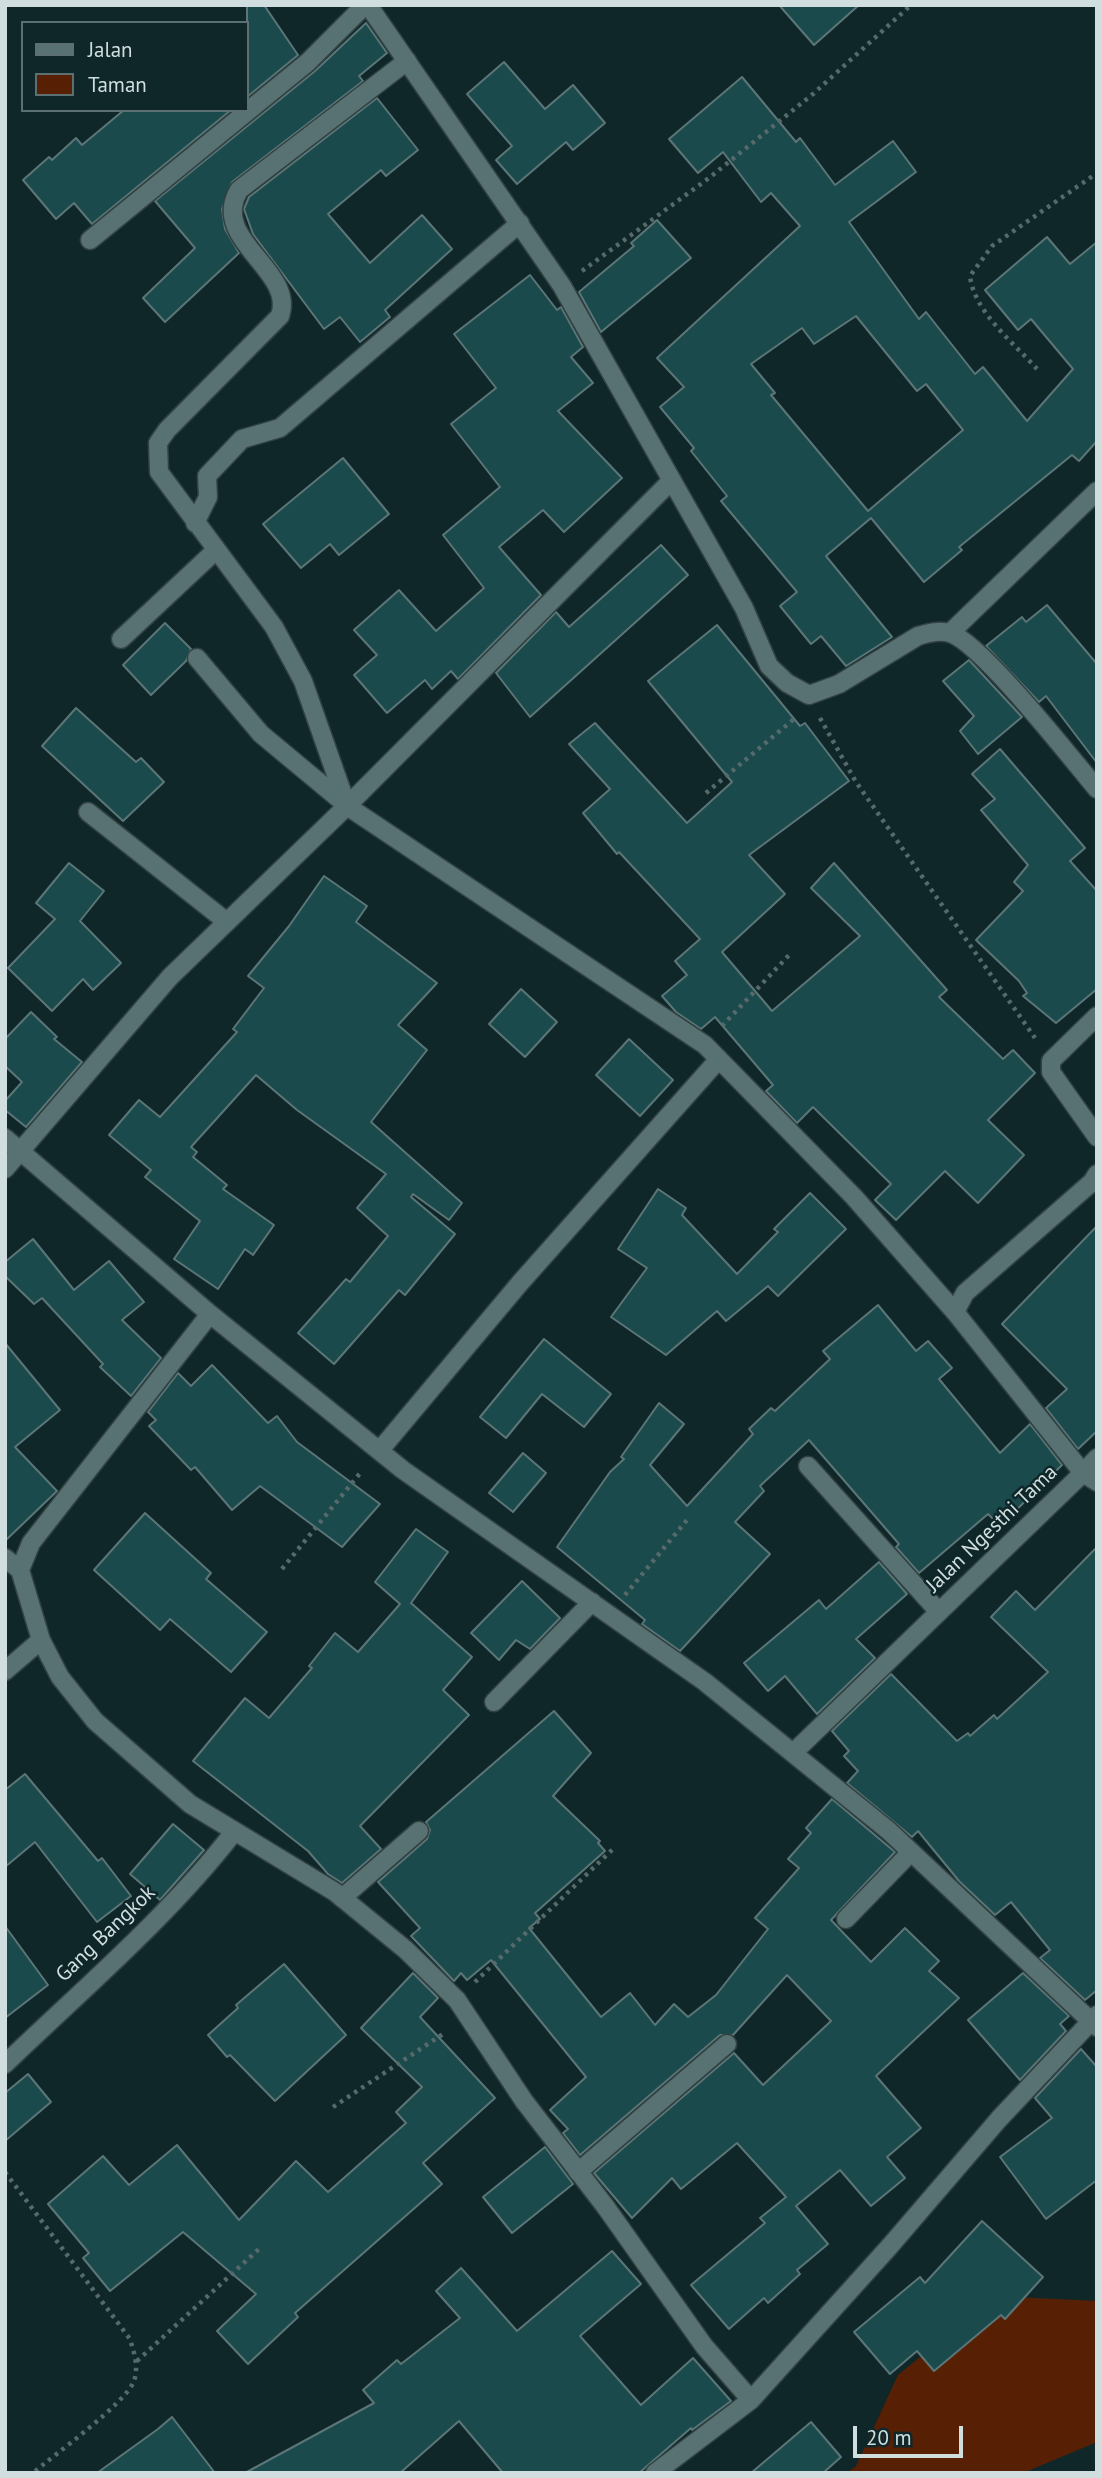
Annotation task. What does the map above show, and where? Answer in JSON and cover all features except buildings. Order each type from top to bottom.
[{"type":"street","points":[[248,111],[308,62],[367,5],[562,286],[744,608],[769,666],[811,699],[918,636],[933,631],[950,633],[980,654],[1097,789]]},
{"type":"street","points":[[347,806],[303,681],[274,627],[159,472],[158,443],[167,429],[280,316],[284,304],[281,290],[252,254],[232,218],[231,203],[239,190],[407,61]]},
{"type":"street","points":[[90,240],[247,112]]},
{"type":"street","points":[[195,523],[208,497],[207,476],[234,444],[249,435],[280,428],[520,223]]},
{"type":"street","points":[[5,1168],[22,1152],[170,977],[347,806],[672,480]]},
{"type":"street","points":[[950,633],[1097,491]]},
{"type":"street","points":[[121,639],[215,551]]},
{"type":"street","name":"Jalan Ngesthi Tama","points":[[197,658],[261,734],[347,806],[705,1045],[854,1197],[955,1311],[1090,1477],[939,1612],[793,1753]]},
{"type":"street","points":[[88,812],[228,922]]},
{"type":"street","points":[[1097,1016],[1051,1061],[1051,1073],[1097,1137]]},
{"type":"street","points":[[380,1450],[520,1283],[719,1059]]},
{"type":"street","points":[[5,1138],[210,1314],[380,1450],[705,1682],[793,1753],[911,1852],[1094,2021],[751,2400],[655,2473]]},
{"type":"street","points":[[955,1311],[965,1293],[1092,1182],[1097,1174]]},
{"type":"street","points":[[20,1570],[31,1543],[210,1314]]},
{"type":"street","points":[[1090,1477],[1097,1458]]},
{"type":"street","points":[[808,1466],[939,1612]]},
{"type":"street","points":[[5,1558],[20,1570],[41,1640],[60,1677],[95,1721],[190,1804],[342,1898],[406,1950],[457,2000],[524,2101],[579,2172],[704,2346],[751,2400]]},
{"type":"street","points":[[494,1702],[592,1602]]},
{"type":"street","points":[[5,1671],[41,1640]]},
{"type":"street","points":[[342,1898],[419,1831]]},
{"type":"street","name":"Gang Bangkok","points":[[5,2064],[155,1920],[209,1864],[234,1832]]},
{"type":"street","points":[[846,1919],[911,1852]]},
{"type":"street","points":[[579,2172],[727,2044]]},
{"type":"path","points":[[562,286],[709,178],[813,94],[911,5]]},
{"type":"path","points":[[1037,369],[981,305],[972,289],[970,276],[992,246],[1097,173]]},
{"type":"path","points":[[706,793],[811,699],[856,782],[1051,1061]]},
{"type":"path","points":[[705,1045],[791,953]]},
{"type":"path","points":[[282,1569],[380,1450]]},
{"type":"path","points":[[609,1615],[687,1520]]},
{"type":"path","points":[[457,2000],[615,1847]]},
{"type":"path","points":[[333,2107],[470,2016]]},
{"type":"path","points":[[5,2172],[130,2339],[137,2361],[134,2382],[121,2398],[33,2473]]},
{"type":"path","points":[[137,2361],[260,2248]]},
{"type":"green space","points":[[995,2296],[1097,2301],[1097,2442],[1023,2473],[847,2473],[856,2466],[898,2375]]}]
